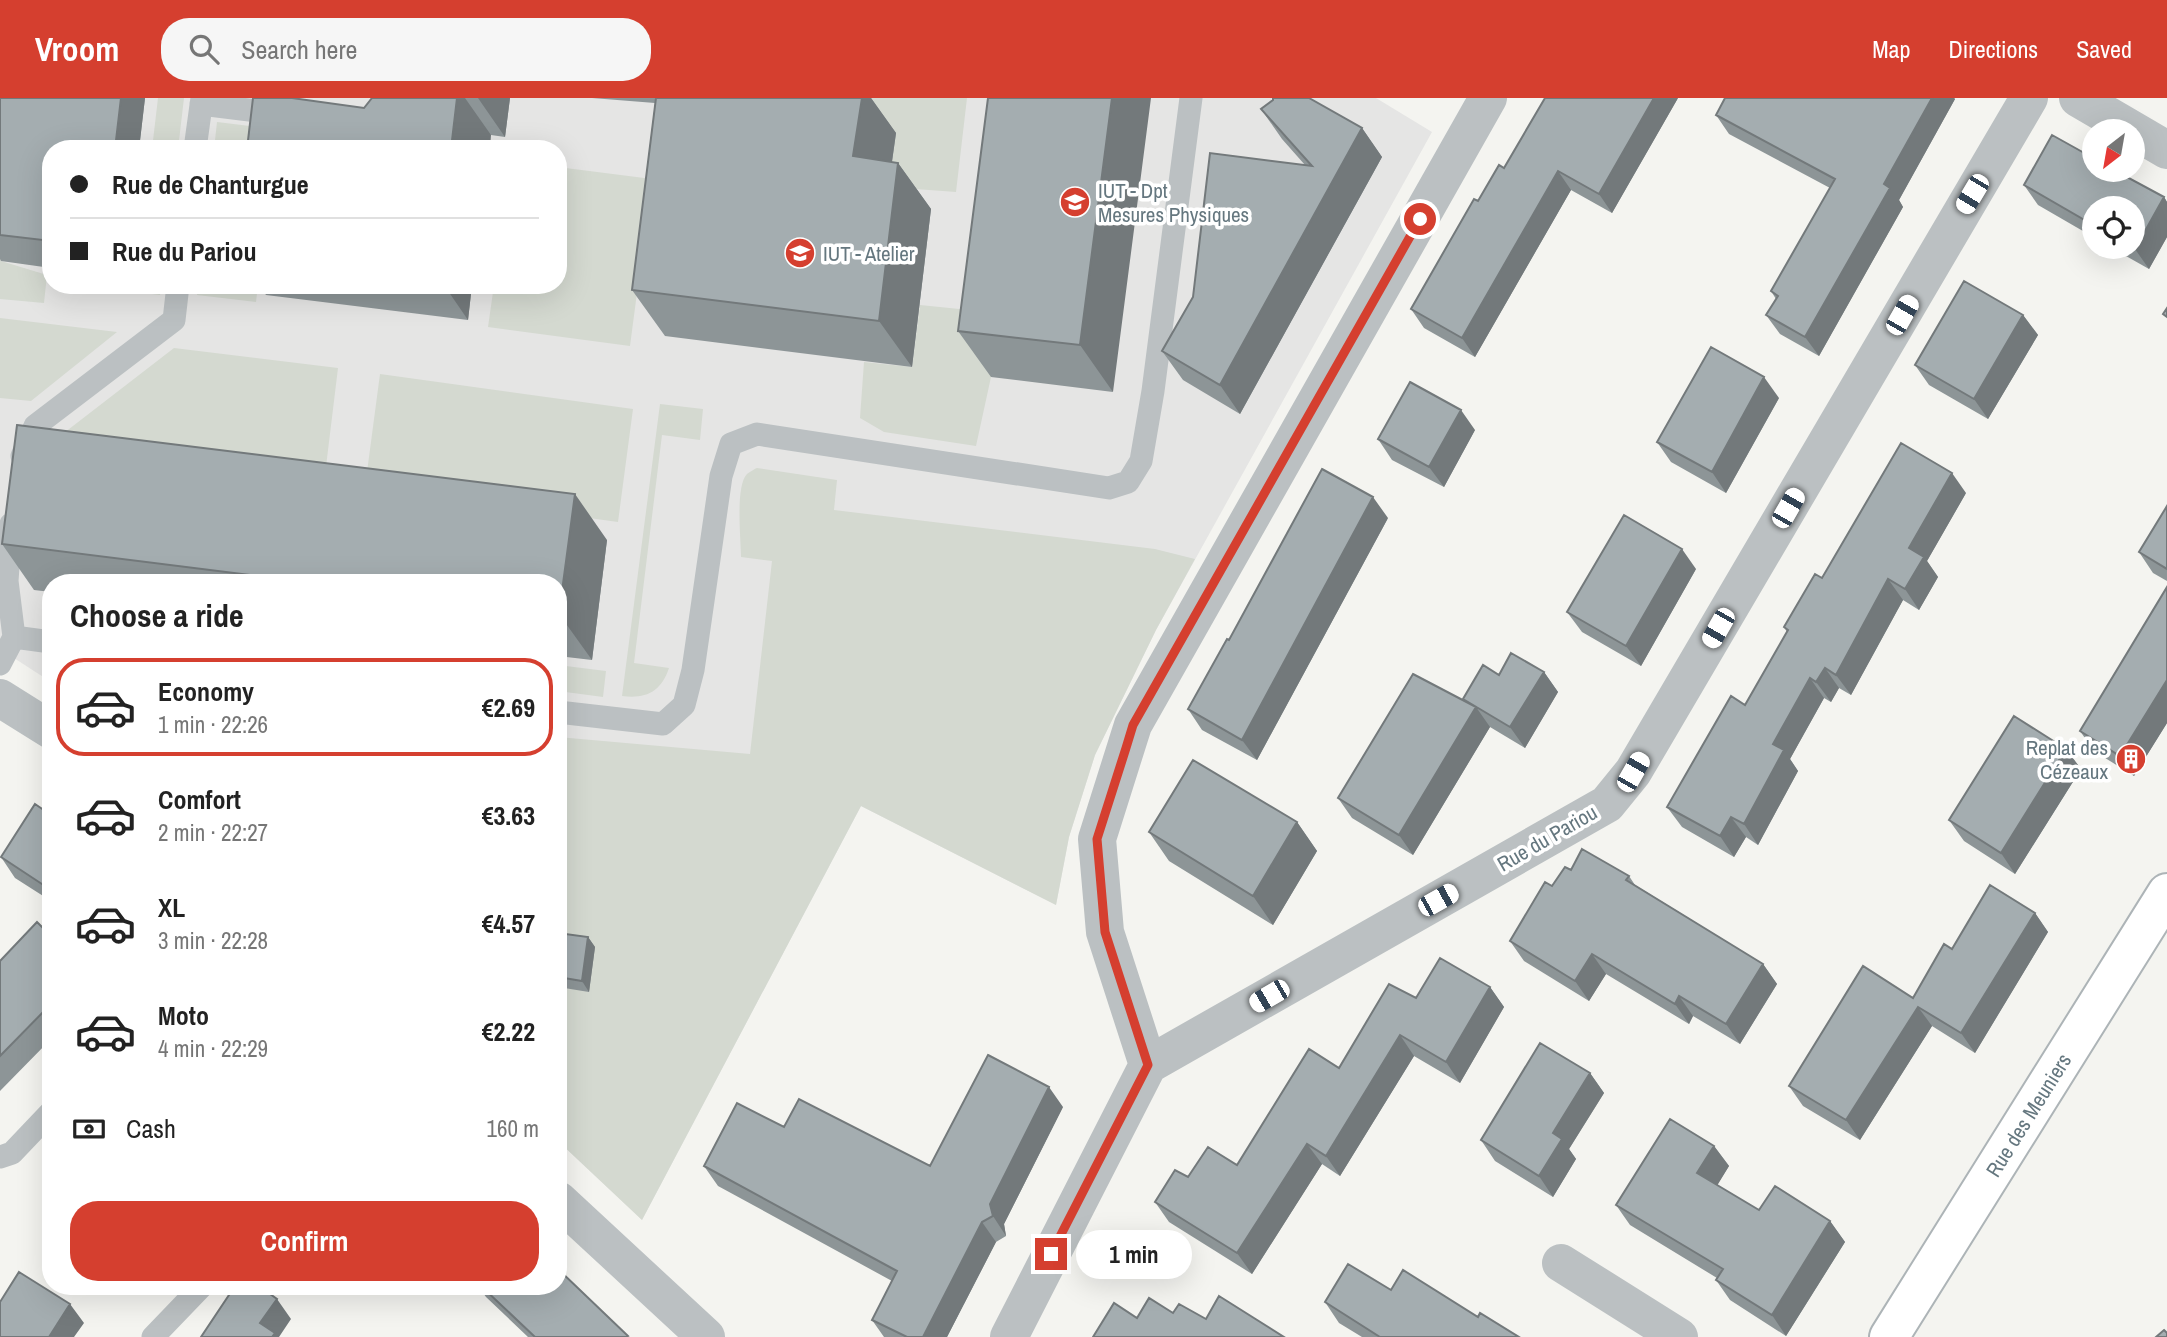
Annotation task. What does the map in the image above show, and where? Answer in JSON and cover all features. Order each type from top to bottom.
[{"type":"main road","name":"Rue des Meuniers","points":[[1889,1337],[2167,893]]},
{"type":"street","points":[[1009,1337],[1148,1065],[1105,932],[1097,839],[1133,725],[1488,98]]},
{"type":"street","name":"Rue du Pariou","points":[[1148,1065],[1607,804],[1633,772],[2029,98]]},
{"type":"street","points":[[2078,98],[2167,150]]},
{"type":"street","points":[[0,698],[42,724]]},
{"type":"street","points":[[567,1208],[706,1337]]},
{"type":"street","points":[[1561,1263],[1679,1337]]},
{"type":"lane","points":[[567,713],[663,724],[684,705],[693,670],[721,476],[731,444],[757,434],[1109,488],[1128,482],[1142,460],[1191,98]]},
{"type":"lane","points":[[196,140],[201,101],[296,115]]},
{"type":"lane","points":[[18,473],[20,461],[35,426],[174,320],[177,294]]},
{"type":"lane","points":[[0,663],[14,637],[7,581],[15,497]]},
{"type":"lane","points":[[14,637],[42,641]]},
{"type":"lane","points":[[0,1157],[12,1153],[42,1121]]},
{"type":"lane","points":[[153,1337],[193,1295]]},
{"type":"shaded area","points":[[0,98],[1376,98],[1432,132],[1156,630],[1095,755],[1069,837],[1056,905],[861,806],[642,1220],[567,1149],[567,574],[42,574],[42,676],[0,649]]},
{"type":"shaded area","points":[[0,98],[1,261],[42,273],[42,294],[45,294],[44,303],[0,299]]},
{"type":"shaded area","points":[[158,98],[184,98],[179,140],[153,140]]},
{"type":"shaded area","points":[[713,98],[967,98],[956,192],[888,187],[895,133]]},
{"type":"shaded area","points":[[217,122],[275,129],[274,140],[215,140]]},
{"type":"shaded area","points":[[567,168],[652,179],[630,346],[488,327],[493,294],[567,294]]},
{"type":"shaded area","points":[[197,294],[257,294],[256,302]]},
{"type":"shaded area","points":[[920,305],[999,313],[991,377],[976,446],[884,432],[860,418],[864,362],[912,367]]},
{"type":"shaded area","points":[[0,318],[117,332],[31,401],[0,398]]},
{"type":"shaded area","points":[[174,348],[338,368],[324,483],[60,436]]},
{"type":"shaded area","points":[[380,374],[633,409],[618,522],[365,487]]},
{"type":"shaded area","points":[[660,404],[703,409],[700,440],[662,435],[634,663],[669,668],[662,683],[652,692],[638,696],[622,696]]},
{"type":"shaded area","points":[[757,468],[837,480],[834,510],[1155,549],[1195,559],[1156,630],[1095,755],[1069,837],[1056,905],[861,806],[642,1220],[567,1149],[567,988],[589,991],[567,956],[567,738],[750,754],[772,561],[741,557],[741,490],[747,474]]},
{"type":"shaded area","points":[[567,666],[606,671],[603,697],[567,692]]},
{"type":"building","points":[[0,98],[121,98],[116,140],[42,140],[42,240],[0,235]]},
{"type":"building","points":[[253,98],[292,98],[364,108],[372,98],[457,98],[452,140],[248,140]]},
{"type":"building","name":"IUT - Atelier","points":[[656,98],[862,98],[853,156],[898,163],[879,321],[632,290]]},
{"type":"building","points":[[988,98],[1112,98],[1080,345],[958,331]]},
{"type":"building","points":[[1273,98],[1309,98],[1362,128],[1220,385],[1162,351],[1193,297],[1210,153],[1312,166],[1261,109]]},
{"type":"building","points":[[1545,98],[1654,98],[1599,194],[1558,171],[1462,338],[1411,309],[1474,199],[1478,201],[1499,165],[1504,168]]},
{"type":"building","points":[[1725,98],[1932,98],[1884,184],[1890,188],[1805,337],[1766,315],[1778,296],[1771,291],[1835,179],[1716,115]]},
{"type":"building","points":[[2052,135],[2082,152],[2082,182],[2136,182],[2164,197],[2145,231],[2145,196],[2082,196],[2082,218],[2024,185]]},
{"type":"building","points":[[1964,281],[2023,315],[1974,399],[1915,365]]},
{"type":"building","points":[[1711,347],[1764,377],[1712,472],[1657,442]]},
{"type":"building","points":[[1410,382],[1461,410],[1429,467],[1378,439]]},
{"type":"building","points":[[17,425],[575,494],[564,574],[241,574],[2,544]]},
{"type":"building","points":[[1901,443],[1952,473],[1909,548],[1924,557],[1905,589],[1888,579],[1836,675],[1825,668],[1816,682],[1810,678],[1773,744],[1784,750],[1744,824],[1731,817],[1720,836],[1667,807],[1731,696],[1745,705],[1788,630],[1784,627],[1815,574],[1822,578]]},
{"type":"building","points":[[1322,469],[1373,497],[1242,740],[1188,709],[1227,639],[1229,640]]},
{"type":"building","points":[[2167,506],[2167,569],[2139,552]]},
{"type":"building","points":[[1624,515],[1682,549],[1626,646],[1567,612]]},
{"type":"building","points":[[2167,587],[2167,680],[2120,756],[2080,731]]},
{"type":"building","points":[[1511,653],[1544,672],[1510,727],[1463,699],[1483,665],[1499,675]]},
{"type":"building","points":[[1413,674],[1476,707],[1399,835],[1338,798]]},
{"type":"building","points":[[2014,716],[2066,749],[2001,853],[1949,820]]},
{"type":"building","points":[[1193,760],[1297,822],[1253,896],[1149,832]]},
{"type":"building","points":[[35,804],[42,809],[42,884],[1,857]]},
{"type":"building","points":[[1582,849],[1629,876],[1626,880],[1763,964],[1726,1024],[1679,996],[1675,1004],[1592,954],[1575,981],[1510,941],[1545,882],[1552,886],[1565,867],[1571,870]]},
{"type":"building","points":[[1990,885],[2035,913],[1961,1033],[1918,1007],[1846,1120],[1789,1086],[1863,966],[1913,998],[1944,944],[1952,949]]},
{"type":"building","points":[[37,922],[42,927],[42,1013],[0,1056],[0,961]]},
{"type":"building","points":[[567,934],[588,937],[582,981],[567,978]]},
{"type":"building","points":[[1440,958],[1490,987],[1446,1062],[1400,1035],[1326,1156],[1307,1144],[1237,1253],[1155,1202],[1175,1170],[1188,1177],[1208,1147],[1237,1165],[1309,1049],[1339,1068],[1389,984],[1416,998]]},
{"type":"building","points":[[1540,1043],[1590,1073],[1553,1133],[1562,1139],[1539,1176],[1481,1140]]},
{"type":"building","points":[[988,1055],[1049,1087],[990,1204],[993,1216],[982,1222],[923,1337],[907,1337],[872,1320],[897,1271],[704,1166],[737,1103],[784,1127],[799,1099],[930,1166]]},
{"type":"building","points":[[1670,1119],[1714,1146],[1697,1173],[1759,1210],[1775,1186],[1830,1221],[1772,1315],[1716,1280],[1723,1269],[1616,1205]]},
{"type":"building","points":[[1348,1264],[1391,1290],[1403,1270],[1478,1317],[1480,1313],[1519,1337],[1380,1337],[1325,1302]]},
{"type":"building","points":[[19,1272],[42,1286],[42,1295],[56,1295],[70,1304],[49,1337],[0,1337],[0,1302]]},
{"type":"building","points":[[567,1278],[628,1336],[626,1337],[535,1337],[491,1295],[567,1295]]},
{"type":"building","points":[[229,1295],[271,1295],[277,1299],[260,1323],[275,1333],[272,1337],[201,1337]]},
{"type":"building","points":[[1219,1296],[1284,1337],[1093,1337],[1114,1303],[1137,1318],[1149,1298],[1173,1313],[1179,1304],[1206,1319]]},
{"type":"building","points":[[2164,1330],[2167,1337],[2156,1337]]},
{"type":"place","name":"IUT - Dpt Mesures Physiques","points":[[1075,202]]},
{"type":"place","name":"IUT - Atelier","points":[[800,253]]},
{"type":"place","name":"Replat des Cézeaux","points":[[2131,759]]},
{"type":"route","points":[[1051,1254],[1148,1065],[1105,932],[1097,839],[1133,725],[1420,219]]}]
